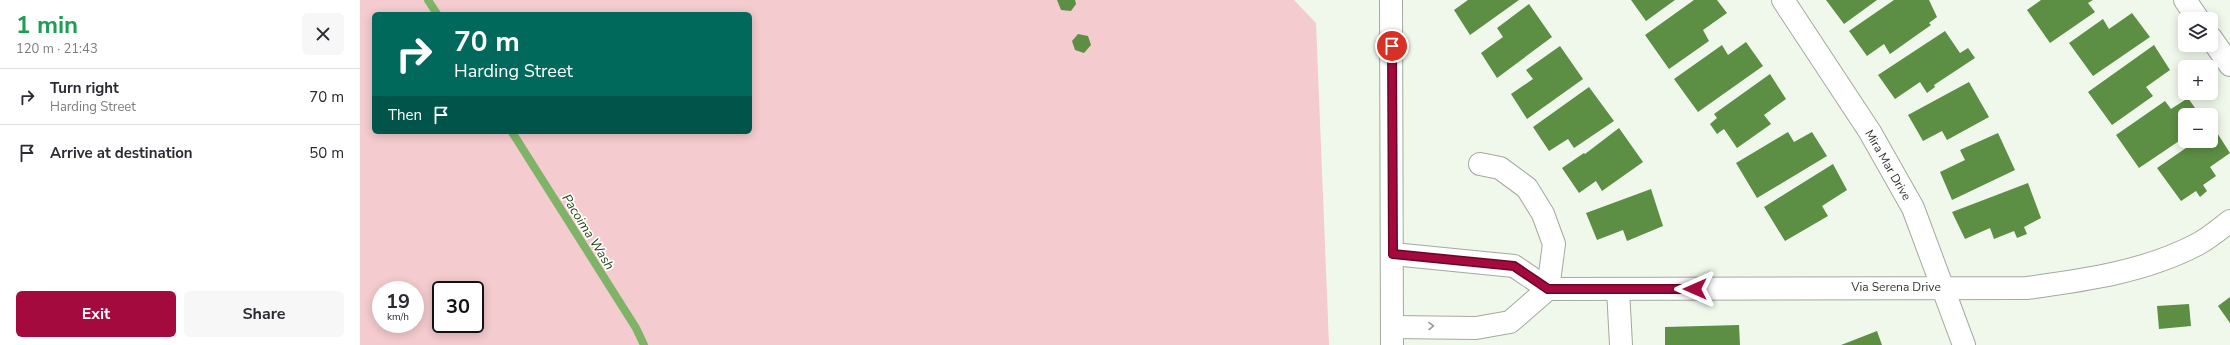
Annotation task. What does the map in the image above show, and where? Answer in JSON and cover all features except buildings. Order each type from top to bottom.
[{"type":"street","points":[[1391,0],[1393,254],[1392,336],[1476,328],[1510,322],[1548,289],[1554,244],[1543,214],[1527,188],[1500,168],[1480,164]]},
{"type":"street","name":"Mira Mar Drive","points":[[1783,0],[1870,132],[1909,201],[1964,345]]},
{"type":"street","points":[[2185,0],[2193,12]]},
{"type":"street","points":[[2218,48],[2230,65]]},
{"type":"street","name":"Via Serena Drive","points":[[1548,289],[2027,288],[2085,280],[2152,264],[2198,244],[2230,221]]},
{"type":"street","points":[[1393,254],[1514,266],[1548,289]]},
{"type":"street","points":[[1618,289],[1621,345]]},
{"type":"shaded area","points":[[360,0],[1294,0],[1316,23],[1329,345],[360,345]]},
{"type":"waterway","name":"Pacoima Wash","points":[[428,0],[436,12]]},
{"type":"waterway","name":"Pacoima Wash","points":[[513,134],[636,328],[644,345]]},
{"type":"route","points":[[1392,46],[1393,254],[1514,266],[1548,289],[1695,289]]}]
